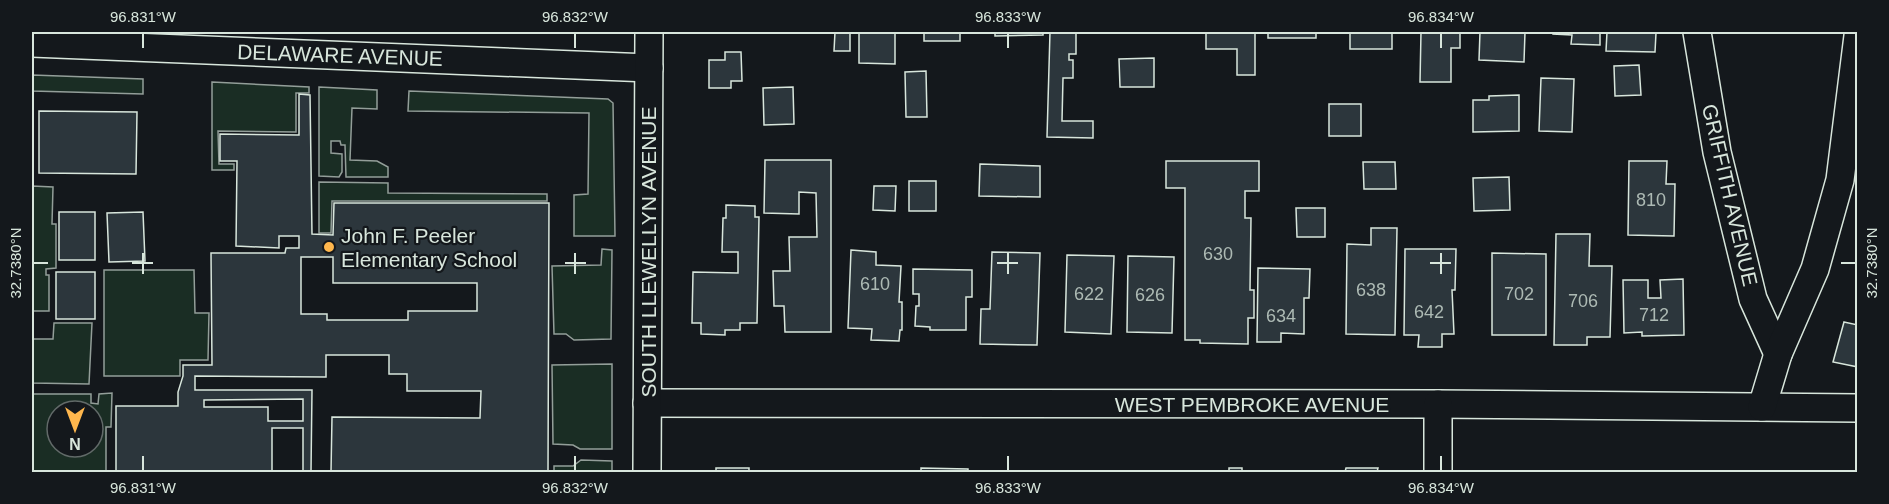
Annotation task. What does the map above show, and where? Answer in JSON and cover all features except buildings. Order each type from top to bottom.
[{"type":"street","name":"SOUTH LLEWELLYN AVENUE","points":[[647,472],[649,32]]},
{"type":"street","name":"GRIFFITH AVENUE","points":[[1697,32],[1717,152],[1753,299],[1778,354]]},
{"type":"street","points":[[1762,407],[1778,354],[1815,269],[1840,180],[1857,36]]},
{"type":"street","name":"DELAWARE AVENUE","points":[[42,40],[649,68]]},
{"type":"street","name":"WEST PEMBROKE AVENUE","points":[[647,403],[1438,404],[1857,408]]},
{"type":"street","points":[[1438,404],[1438,472]]},
{"type":"green space","points":[[32,75],[143,79],[143,94],[32,91]]},
{"type":"green space","points":[[212,82],[309,87],[309,93],[296,93],[296,132],[218,131],[219,164],[234,164],[234,170],[212,170]]},
{"type":"green space","points":[[319,87],[377,90],[377,109],[352,108],[350,160],[377,161],[388,167],[388,177],[346,177],[345,145],[341,145],[340,141],[331,141],[331,153],[342,154],[342,172],[339,177],[319,176]]},
{"type":"green space","points":[[409,91],[608,99],[613,103],[615,236],[574,236],[574,195],[588,194],[589,113],[408,111]]},
{"type":"green space","points":[[319,182],[388,183],[388,193],[547,194],[547,201],[332,201],[331,233],[319,233]]},
{"type":"green space","points":[[32,186],[53,187],[52,224],[56,224],[56,268],[46,269],[46,275],[49,275],[49,311],[32,311]]},
{"type":"green space","points":[[602,249],[612,250],[611,339],[574,340],[566,334],[554,334],[552,266],[601,265]]},
{"type":"green space","points":[[104,270],[194,270],[195,313],[209,313],[208,360],[180,360],[180,376],[104,376]]},
{"type":"green space","points":[[54,323],[92,323],[89,384],[32,383],[32,339],[53,339]]},
{"type":"green space","points":[[612,364],[612,449],[580,449],[573,445],[553,444],[552,365]]},
{"type":"green space","points":[[112,393],[111,427],[106,427],[106,472],[32,472],[32,394],[91,394],[91,399],[45,399],[45,459],[105,459],[105,399],[98,399],[99,394]]},
{"type":"green space","points":[[581,460],[612,461],[612,472],[554,472],[554,466],[573,466]]},
{"type":"place","name":"John F. Peeler Elementary School","points":[[329,247]]}]
